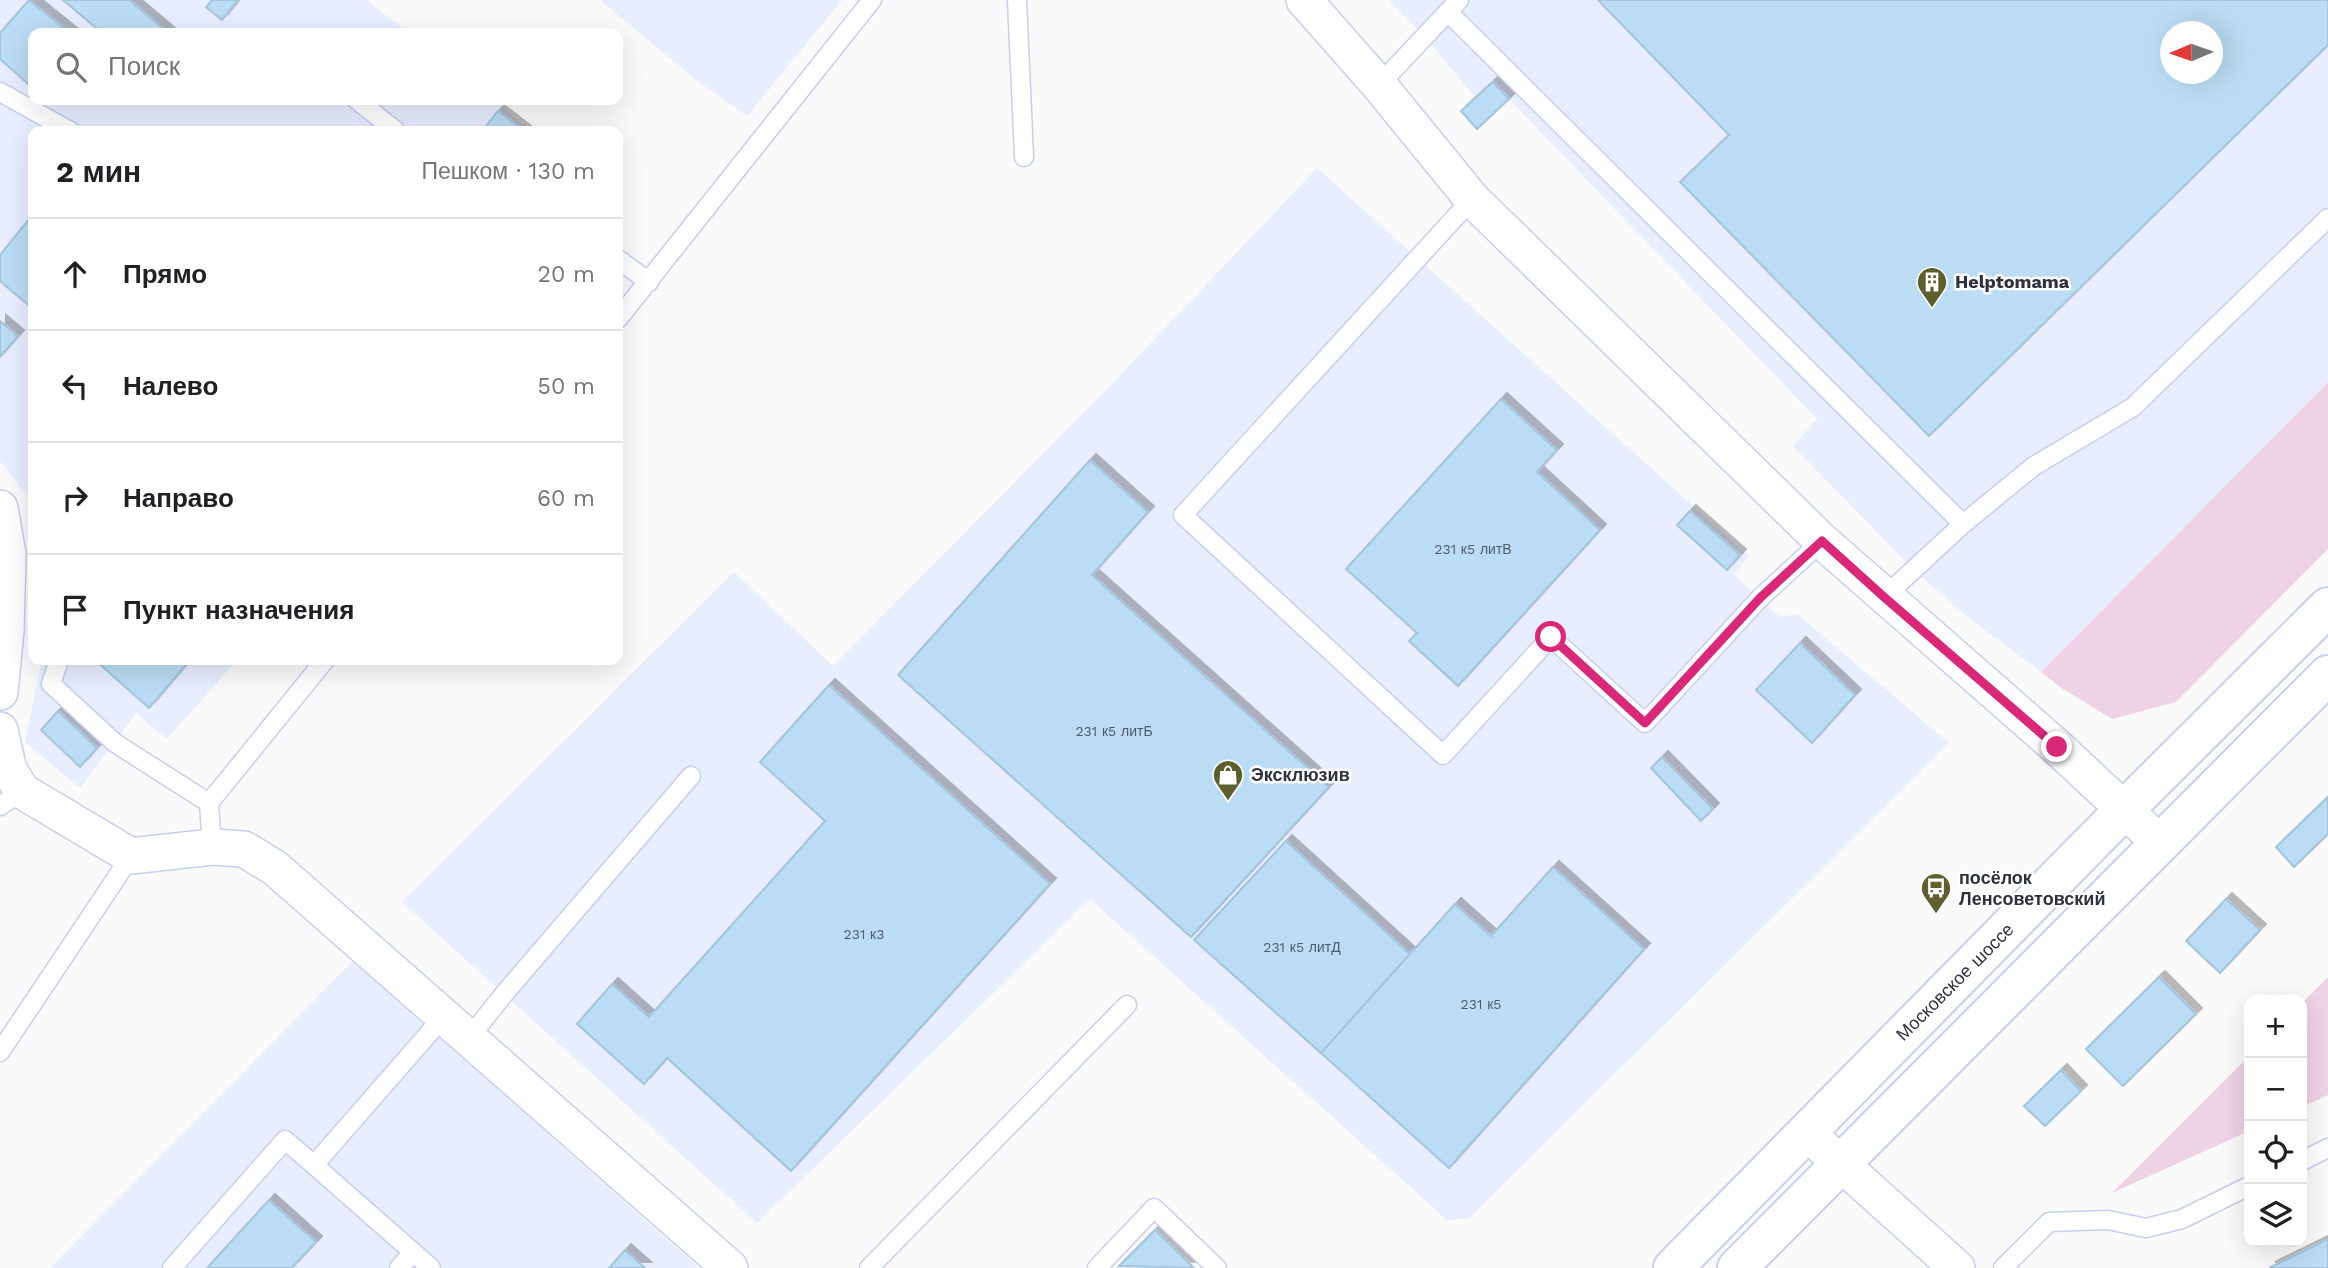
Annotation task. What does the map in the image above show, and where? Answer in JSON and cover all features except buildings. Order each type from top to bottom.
[{"type":"highway","name":"Московское шоссе","points":[[1673,1268],[2328,607]]},
{"type":"highway","points":[[1737,1268],[2328,675]]},
{"type":"street","points":[[1304,0],[1379,85],[1472,199],[1822,541],[2057,747],[2161,844]]},
{"type":"street","points":[[0,508],[8,554],[6,631],[0,692]]},
{"type":"street","points":[[0,730],[8,783],[131,856],[212,847],[244,849],[275,868],[730,1268]]},
{"type":"street","points":[[1807,1133],[1957,1268]]},
{"type":"lane","points":[[623,313],[872,0]]},
{"type":"lane","points":[[1017,0],[1024,157]]},
{"type":"lane","points":[[1379,85],[1454,6],[1964,524]]},
{"type":"lane","points":[[0,92],[61,126]]},
{"type":"lane","points":[[364,105],[390,126]]},
{"type":"lane","points":[[1472,199],[1183,515],[1443,755],[1551,637],[1645,723],[1760,598],[1822,541]]},
{"type":"lane","points":[[1884,597],[1964,524],[2034,466],[2133,407],[2328,218]]},
{"type":"lane","points":[[623,263],[649,282]]},
{"type":"lane","points":[[58,665],[51,684],[115,743],[209,803]]},
{"type":"lane","points":[[212,847],[209,803],[321,665]]},
{"type":"lane","points":[[314,1165],[456,1027],[504,994],[691,776]]},
{"type":"lane","points":[[0,1052],[131,856]]},
{"type":"lane","points":[[869,1268],[1127,1006]]},
{"type":"lane","points":[[172,1268],[285,1140],[431,1268]]},
{"type":"lane","points":[[2307,1158],[2328,1148]]},
{"type":"lane","points":[[2003,1268],[2049,1222],[2108,1220],[2146,1228],[2182,1219],[2244,1188]]},
{"type":"lane","points":[[1097,1268],[1154,1208],[1217,1268]]},
{"type":"lane","points":[[399,1268],[413,1252]]},
{"type":"shaded area","points":[[0,0],[366,0],[402,28],[28,28],[28,105],[500,105],[525,126],[28,126],[28,496],[0,461]]},
{"type":"shaded area","points":[[600,0],[842,0],[747,116],[696,80]]},
{"type":"shaded area","points":[[1388,0],[2328,0],[2328,382],[2041,672],[1966,616],[1913,569],[1793,446],[1817,419],[1509,99],[1477,129],[1461,111],[1475,97],[1425,37]]},
{"type":"shaded area","points":[[1317,168],[1749,556],[1733,574],[1780,617],[1797,614],[1949,743],[1469,1218],[1447,1220],[1090,899],[757,1223],[402,902],[734,572],[833,666],[1108,388]]},
{"type":"shaded area","points":[[2328,382],[2328,549],[2176,702],[2112,719],[2041,672]]},
{"type":"shaded area","points":[[41,665],[233,665],[167,739],[136,713],[80,788],[25,742]]},
{"type":"shaded area","points":[[353,961],[699,1268],[50,1268]]},
{"type":"shaded area","points":[[2328,977],[2328,1095],[2307,1105],[2307,1058],[2307,998]]},
{"type":"shaded area","points":[[2244,1061],[2244,1133],[2112,1193]]},
{"type":"place","name":"Helptomama","points":[[1932,309]]},
{"type":"place","name":"Эксклюзив","points":[[1228,802]]},
{"type":"place","name":"посёлок Ленсоветовский","points":[[1936,915]]},
{"type":"route","points":[[1551,637],[1645,723],[1760,598],[1822,541],[2057,747]]}]
